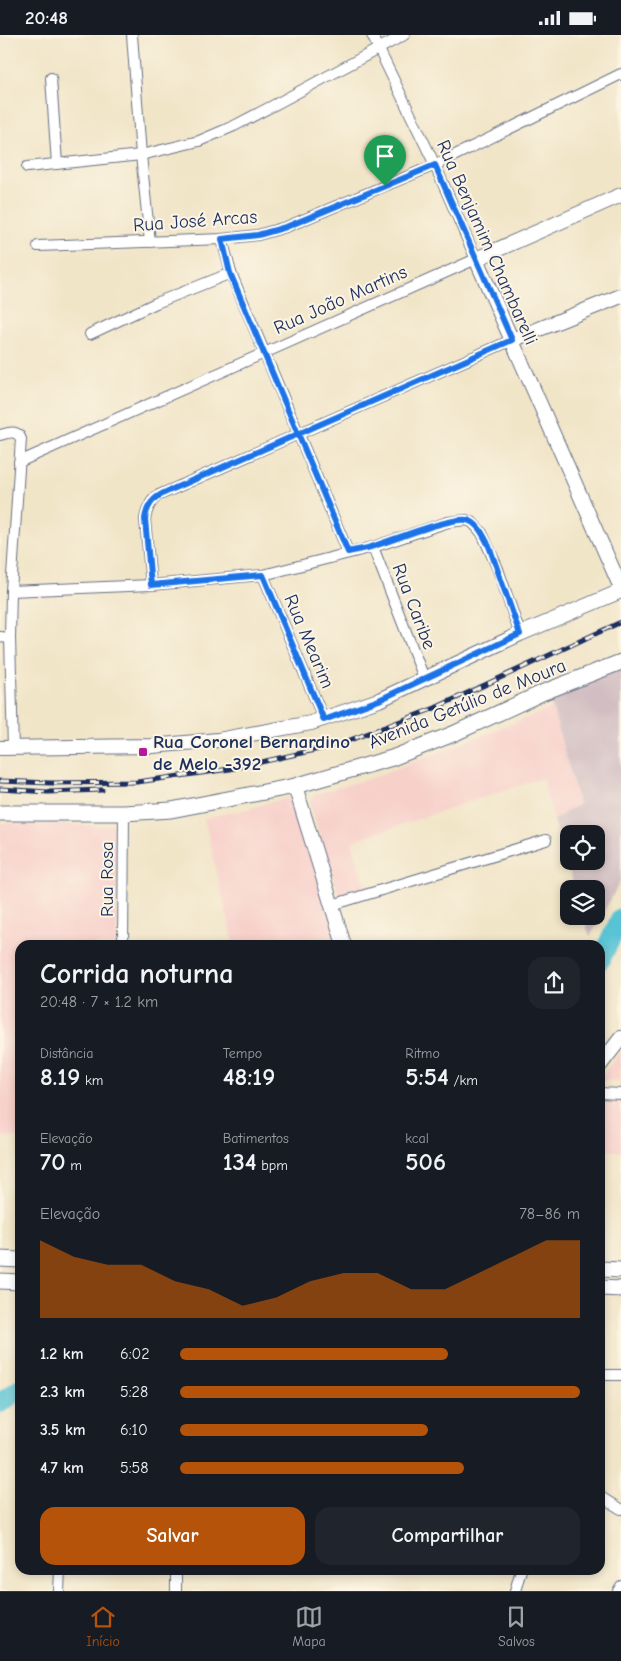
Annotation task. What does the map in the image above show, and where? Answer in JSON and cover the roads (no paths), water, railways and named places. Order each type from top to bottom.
[{"type":"main road","name":"Avenida Getúlio de Moura","points":[[0,813],[124,813],[171,810],[295,786],[392,758],[453,734],[544,692],[621,662]]},
{"type":"main road","points":[[0,1259],[15,1259]]},
{"type":"main road","points":[[605,1269],[621,1269]]},
{"type":"main road","points":[[0,1281],[15,1282]]},
{"type":"main road","points":[[605,1288],[621,1289]]},
{"type":"street","points":[[132,35],[150,242]]},
{"type":"street","name":"Rua Benjamim Chambarelli","points":[[372,35],[435,165],[621,589]]},
{"type":"street","points":[[27,167],[141,155],[199,141],[234,126],[404,35]]},
{"type":"street","name":"Rua José Arcas","points":[[38,246],[222,239],[258,235],[286,227],[435,165],[621,74]]},
{"type":"street","points":[[51,78],[57,164]]},
{"type":"street","name":"Rua João Martins","points":[[19,462],[621,195]]},
{"type":"street","points":[[222,239],[230,273],[348,552]]},
{"type":"street","points":[[90,334],[156,303],[230,273]]},
{"type":"street","points":[[151,585],[145,519],[146,510],[151,501],[166,492],[512,340],[621,296]]},
{"type":"street","points":[[0,435],[11,432],[17,433],[21,439],[12,591],[5,638],[7,748],[152,746],[218,740],[324,720],[379,700],[621,589]]},
{"type":"street","points":[[12,591],[151,585],[263,575],[373,547],[448,523],[466,520],[472,522],[482,533],[489,546],[520,634]]},
{"type":"street","name":"Rua Caribe","points":[[373,547],[424,678]]},
{"type":"street","name":"Rua Mearim","points":[[263,575],[324,720]]},
{"type":"street","points":[[295,786],[342,940]]},
{"type":"street","name":"Rua Rosa","points":[[123,940],[124,813]]},
{"type":"street","points":[[332,905],[546,840]]},
{"type":"street","points":[[605,1059],[621,1039]]},
{"type":"street","points":[[605,1093],[621,1094]]},
{"type":"street","points":[[605,1375],[621,1375]]},
{"type":"street","points":[[605,1499],[621,1509]]},
{"type":"street","points":[[60,1575],[60,1591]]},
{"type":"street","points":[[176,1575],[176,1591]]},
{"type":"street","points":[[515,1591],[520,1575]]},
{"type":"street","points":[[618,1591],[621,1586]]},
{"type":"waterway","points":[[605,950],[621,918]]},
{"type":"waterway","points":[[0,1403],[15,1392]]},
{"type":"railway","points":[[0,781],[51,783],[137,782],[230,769],[337,745],[435,708],[621,622]]},
{"type":"railway","points":[[0,789],[48,792],[102,790]]},
{"type":"place","name":"Rua Coronel Bernardino de Melo -392","points":[[143,752]]}]
